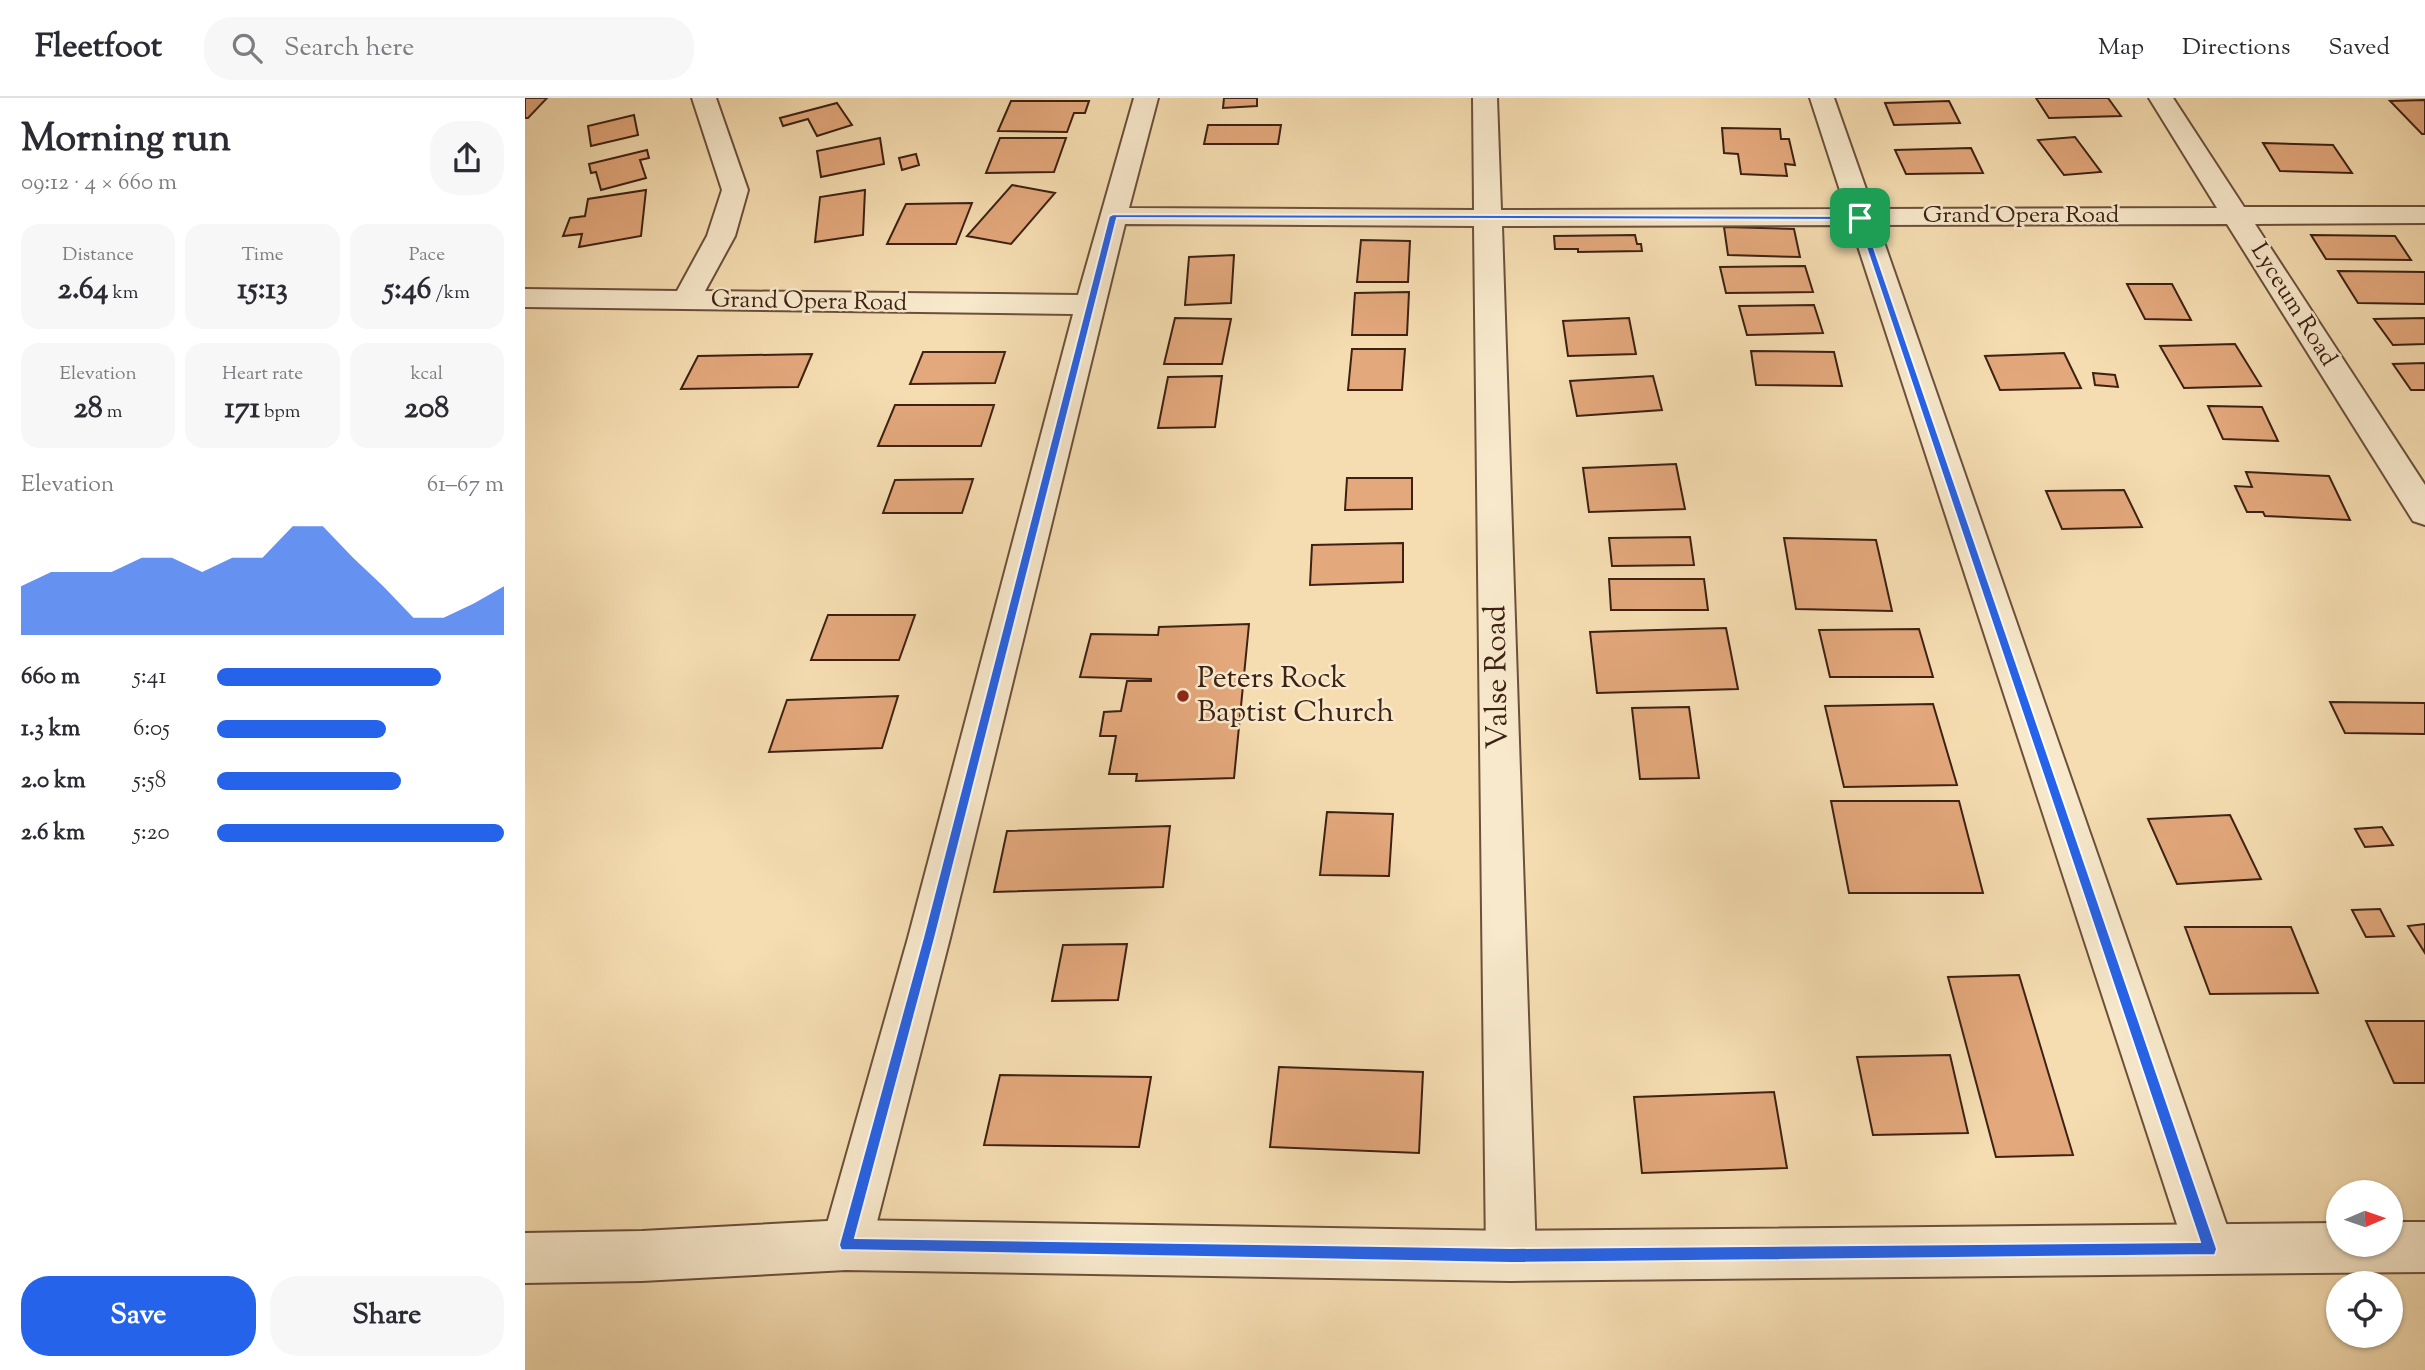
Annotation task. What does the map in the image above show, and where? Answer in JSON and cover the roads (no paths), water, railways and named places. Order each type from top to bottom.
[{"type":"street","points":[[686,300],[721,236],[735,190],[704,98]]},
{"type":"street","points":[[846,1245],[929,938],[1113,216],[1146,98]]},
{"type":"street","name":"Valse Road","points":[[1485,98],[1511,1255]]},
{"type":"street","points":[[1822,98],[1860,218],[2210,1249]]},
{"type":"street","name":"Lyceum Road","points":[[2161,98],[2425,512]]},
{"type":"street","name":"Grand Opera Road","points":[[1113,216],[1860,218],[2425,215]]},
{"type":"street","name":"Grand Opera Road","points":[[525,298],[1092,305]]},
{"type":"street","points":[[533,1258],[642,1256],[846,1245],[1511,1255],[2425,1247]]},
{"type":"place","name":"Peters Rock Baptist Church","points":[[1183,696]]}]
